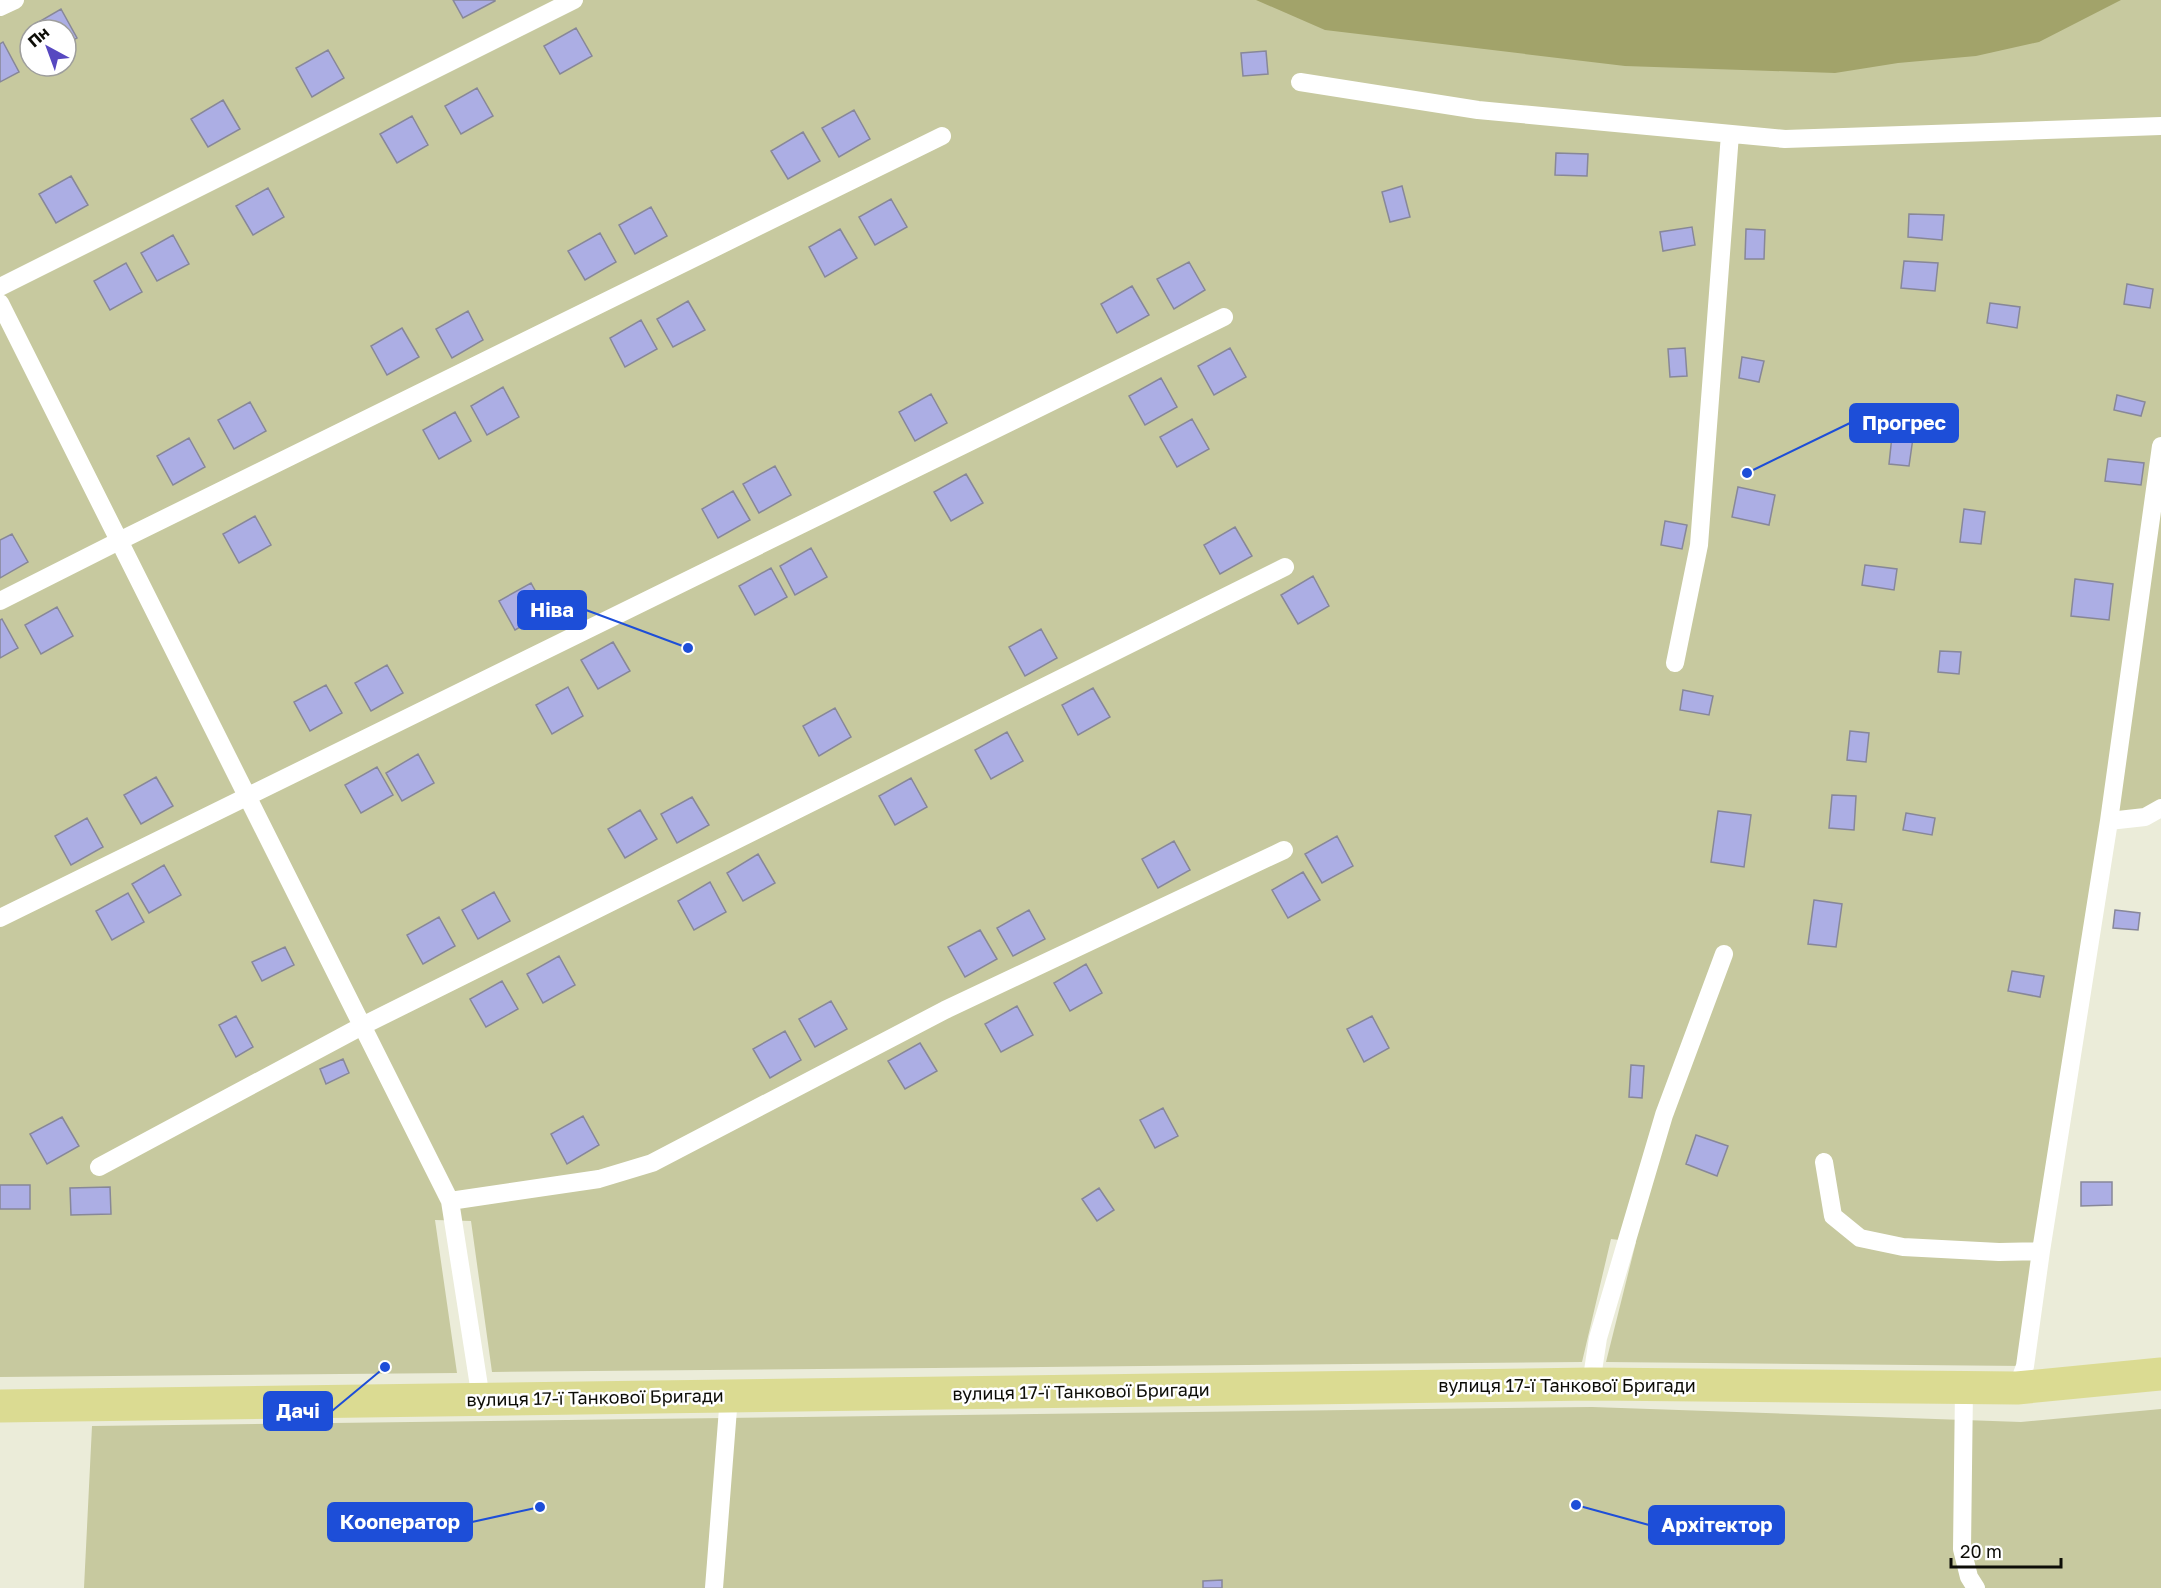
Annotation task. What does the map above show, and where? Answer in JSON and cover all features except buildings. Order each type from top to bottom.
[{"type":"main road","name":"вулиця 17-ї Танкової Бригади","points":[[0,1406],[1591,1384],[2017,1388],[2161,1374]]},
{"type":"lane","points":[[0,8],[15,0]]},
{"type":"lane","points":[[0,287],[574,0]]},
{"type":"lane","points":[[1300,82],[1478,110],[1785,139],[2161,126]]},
{"type":"lane","points":[[1675,663],[1699,545],[1730,134]]},
{"type":"lane","points":[[0,601],[119,540],[942,136]]},
{"type":"lane","points":[[0,303],[450,1201],[481,1399]]},
{"type":"lane","points":[[0,918],[249,798],[1224,317]]},
{"type":"lane","points":[[2017,1388],[2025,1366],[2109,821],[2161,446]]},
{"type":"lane","points":[[99,1167],[362,1026],[1285,567]]},
{"type":"lane","points":[[2109,821],[2145,817],[2161,808]]},
{"type":"lane","points":[[450,1201],[598,1179],[652,1163],[945,1010],[1284,850]]},
{"type":"lane","points":[[1591,1384],[1598,1338],[1664,1115],[1724,954]]},
{"type":"lane","points":[[1824,1162],[1833,1216],[1860,1238],[1903,1247],[1999,1252],[2041,1251]]},
{"type":"lane","points":[[1964,1388],[1962,1549],[1969,1577],[1976,1588]]},
{"type":"lane","points":[[713,1588],[729,1396]]},
{"type":"shaded area","points":[[0,0],[2161,0],[2161,808],[2109,821],[2025,1366],[1606,1362],[1636,1242],[1611,1239],[1582,1362],[492,1372],[471,1221],[435,1220],[457,1373],[0,1377]]},
{"type":"shaded area","points":[[1256,0],[2121,0],[2039,42],[1976,56],[1898,63],[1835,73],[1625,66],[1325,30]]},
{"type":"shaded area","points":[[1592,1407],[2021,1422],[2161,1409],[2161,1588],[84,1588],[92,1426]]},
{"type":"place","name":"Прогрес","points":[[1747,473]]},
{"type":"place","name":"Ніва","points":[[688,648]]},
{"type":"place","name":"Дачі","points":[[385,1367]]},
{"type":"place","name":"Архітектор","points":[[1576,1505]]},
{"type":"place","name":"Кооператор","points":[[540,1507]]}]
